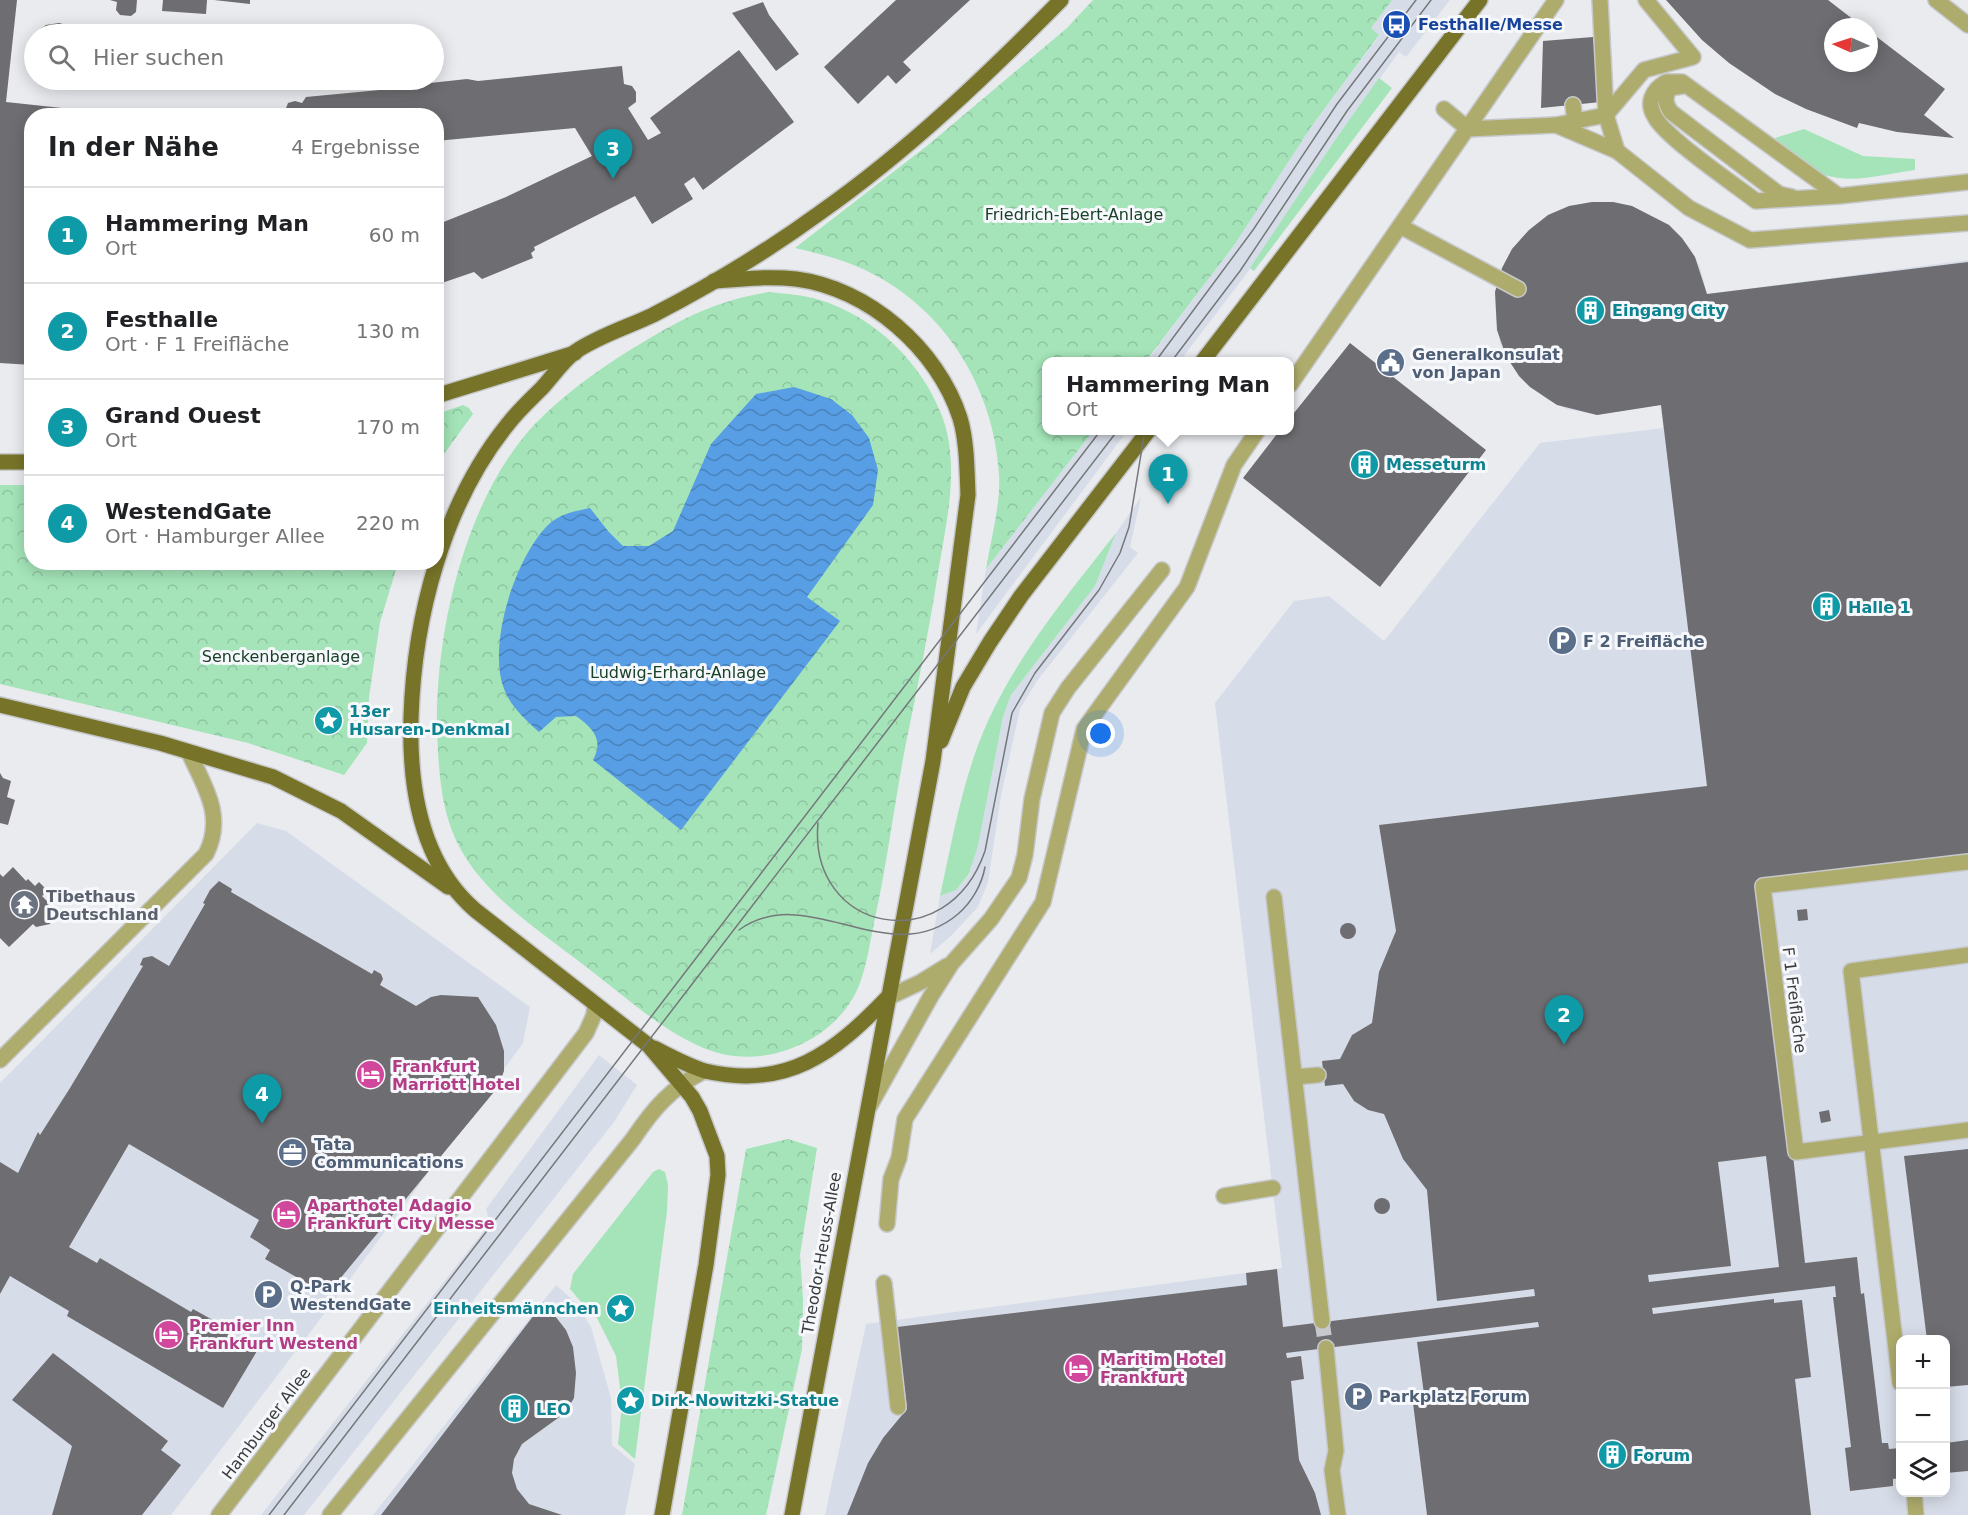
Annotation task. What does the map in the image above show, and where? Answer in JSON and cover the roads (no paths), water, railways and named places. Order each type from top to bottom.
[{"type":"main road","points":[[444,394],[575,353],[711,282],[821,212],[906,146],[986,77],[1061,0]]},
{"type":"main road","points":[[1206,357],[1480,0]]},
{"type":"main road","points":[[648,1045],[704,1071],[735,1075],[777,1073],[803,1066],[837,1046],[887,998],[933,760],[968,495],[960,418],[932,365],[912,341],[888,318],[866,304],[827,285],[798,279],[745,278],[711,282]]},
{"type":"main road","points":[[444,546],[468,487],[507,424],[575,353]]},
{"type":"main road","points":[[933,760],[963,687],[990,642],[1021,596],[1145,435]]},
{"type":"main road","points":[[0,462],[24,462]]},
{"type":"main road","points":[[435,570],[421,622],[411,706],[414,785],[420,818],[444,877],[455,892]]},
{"type":"main road","points":[[0,705],[273,777],[314,796],[347,816],[455,892],[648,1045],[681,1082],[700,1111],[717,1156],[718,1175],[691,1359],[662,1515]]},
{"type":"main road","name":"Theodor-Heuss-Allee","points":[[792,1515],[887,998]]},
{"type":"street","points":[[1294,379],[1556,0]]},
{"type":"street","points":[[1600,0],[1606,116],[1617,151]]},
{"type":"street","points":[[1444,109],[1468,129],[1557,125],[1606,116],[1644,70],[1693,57],[1646,0]]},
{"type":"street","points":[[1936,0],[1968,25]]},
{"type":"street","points":[[1839,196],[1688,86],[1675,81],[1666,82],[1652,94],[1650,104],[1660,126],[1756,201],[1839,196],[1968,182]]},
{"type":"street","points":[[1573,105],[1575,122]]},
{"type":"street","points":[[1557,125],[1617,151],[1689,208],[1750,240],[1968,223]]},
{"type":"street","points":[[1400,226],[1518,289]]},
{"type":"street","points":[[888,1224],[891,1179],[899,1158],[900,1119],[1043,902],[1084,729],[1188,587],[1234,465],[1255,435]]},
{"type":"street","points":[[865,1115],[930,996],[952,963],[991,919],[1019,878],[1025,855],[1032,799],[1052,713],[1068,688],[1162,570]]},
{"type":"street","points":[[0,1060],[206,854],[215,830],[215,816],[212,802],[189,753]]},
{"type":"street","name":"F 1 Freifläche","points":[[1968,862],[1763,886],[1796,1152],[1968,1130]]},
{"type":"street","points":[[1274,897],[1322,1321]]},
{"type":"street","points":[[1896,1349],[1851,971],[1968,955]]},
{"type":"street","points":[[887,998],[921,982],[952,963]]},
{"type":"street","name":"Hamburger Allee","points":[[219,1515],[586,1034],[594,1015],[595,1004]]},
{"type":"street","points":[[330,1515],[633,1139],[652,1110],[681,1082],[704,1071]]},
{"type":"street","points":[[1295,1077],[1318,1075]]},
{"type":"street","points":[[1224,1196],[1273,1188]]},
{"type":"street","points":[[884,1283],[898,1407]]},
{"type":"street","points":[[1326,1348],[1336,1450],[1332,1470],[1338,1515]]},
{"type":"street","points":[[1914,1497],[1916,1515]]},
{"type":"water","points":[[794,387],[831,399],[852,415],[869,438],[878,470],[873,505],[807,597],[840,621],[681,830],[593,760],[597,740],[592,730],[576,716],[556,717],[539,732],[514,707],[504,689],[500,671],[499,649],[507,603],[525,558],[536,540],[552,521],[562,516],[590,508],[623,546],[649,546],[673,531],[711,444],[756,394]]},
{"type":"tunnel","points":[[1322,1321],[1326,1348]]},
{"type":"tram line","points":[[1159,357],[1253,230],[1337,104],[1416,0]]},
{"type":"tram line","points":[[1175,357],[1240,271],[1347,111],[1431,0]]},
{"type":"tram line","points":[[269,1515],[1097,435]]},
{"type":"tram line","points":[[284,1515],[1114,435]]},
{"type":"tram line","points":[[818,823],[821,860],[835,889],[856,909],[884,919],[913,919],[941,908],[967,886],[985,851],[1012,713],[1035,673],[1099,590],[1120,553],[1129,527],[1144,435]]},
{"type":"tram line","points":[[739,930],[765,917],[793,915],[877,932],[904,934],[932,930],[958,914],[968,904],[979,886],[985,867]]},
{"type":"place","name":"Festhalle/Messe","points":[[1397,24]]},
{"type":"place","name":"Grand Ouest","points":[[613,179]]},
{"type":"place","name":"Eingang City","points":[[1591,310]]},
{"type":"place","name":"Generalkonsulat von Japan","points":[[1391,363]]},
{"type":"place","name":"Messeturm","points":[[1365,464]]},
{"type":"place","name":"Hammering Man","points":[[1168,504]]},
{"type":"place","name":"Halle 1","points":[[1827,607]]},
{"type":"place","name":"F 2 Freifläche","points":[[1562,641]]},
{"type":"place","name":"13er Husaren-Denkmal","points":[[328,720]]},
{"type":"place","name":"Tibethaus Deutschland","points":[[25,905]]},
{"type":"place","name":"Festhalle","points":[[1564,1045]]},
{"type":"place","name":"Frankfurt Marriott Hotel","points":[[371,1075]]},
{"type":"place","name":"WestendGate","points":[[262,1124]]},
{"type":"place","name":"Tata Communications","points":[[293,1153]]},
{"type":"place","name":"Aparthotel Adagio Frankfurt City Messe","points":[[286,1214]]},
{"type":"place","name":"Q-Park WestendGate","points":[[269,1295]]},
{"type":"place","name":"Einheitsmännchen","points":[[620,1308]]},
{"type":"place","name":"Premier Inn Frankfurt Westend","points":[[168,1334]]},
{"type":"place","name":"Maritim Hotel Frankfurt","points":[[1079,1368]]},
{"type":"place","name":"Parkplatz Forum","points":[[1358,1396]]},
{"type":"place","name":"Dirk-Nowitzki-Statue","points":[[630,1400]]},
{"type":"place","name":"LEO","points":[[515,1409]]},
{"type":"place","name":"Forum","points":[[1612,1455]]},
{"type":"park label","name":"Friedrich-Ebert-Anlage","points":[[1074,214]]},
{"type":"park label","name":"Senckenberganlage","points":[[281,656]]},
{"type":"park label","name":"Ludwig-Erhard-Anlage","points":[[678,672]]}]
